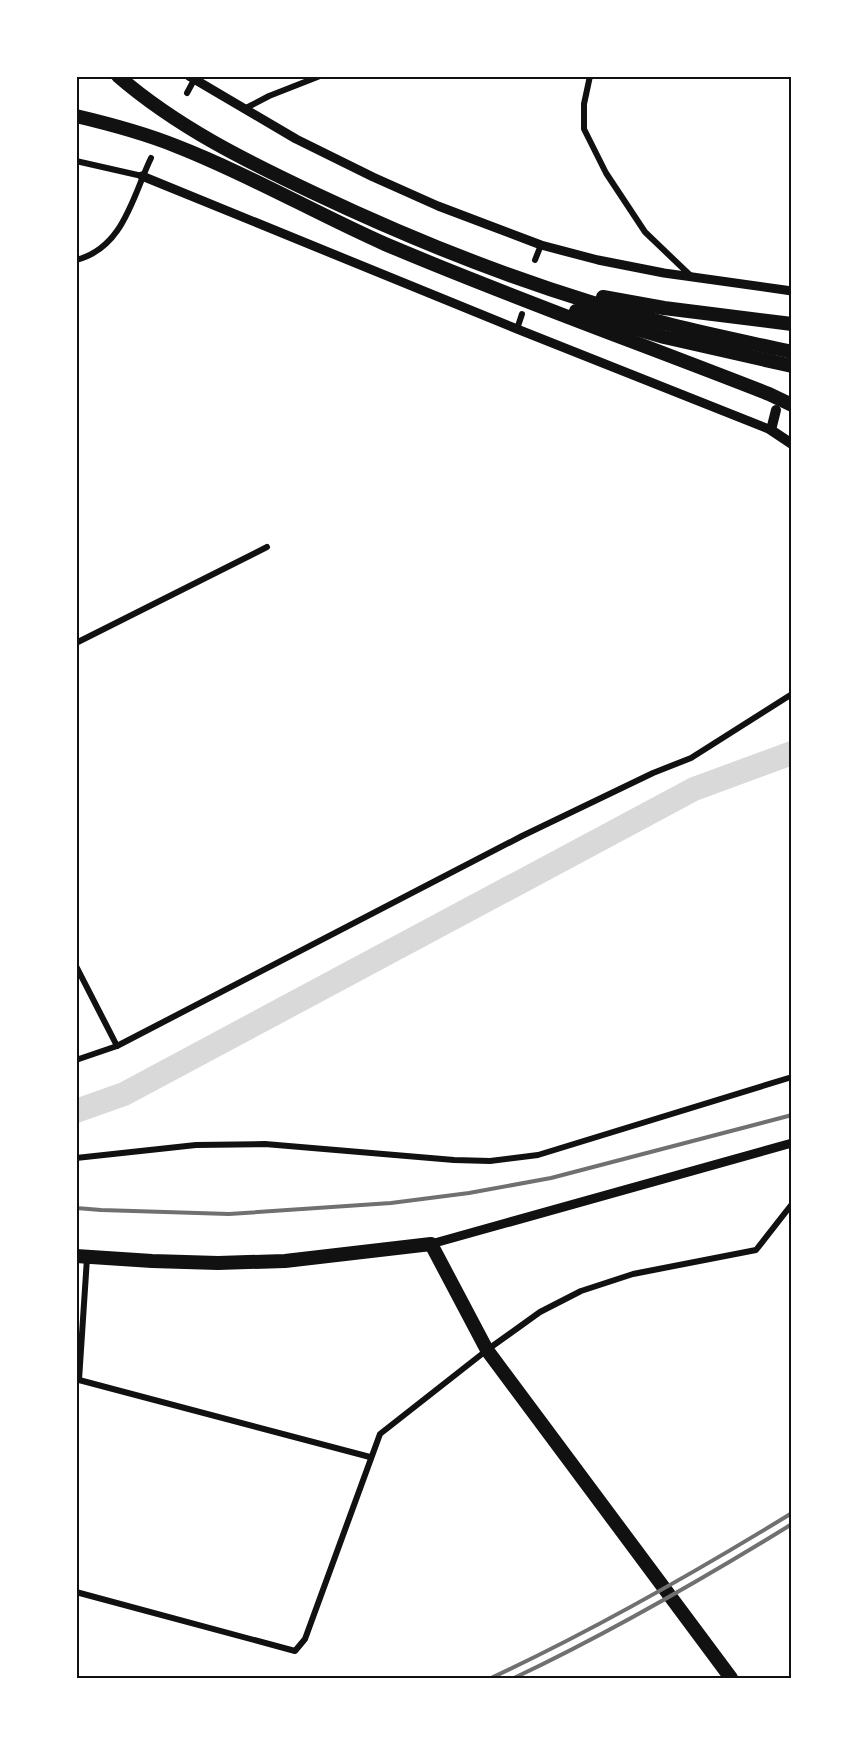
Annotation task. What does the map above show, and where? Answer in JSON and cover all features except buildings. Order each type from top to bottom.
[{"type":"highway","points":[[118,76],[196,133],[249,162],[411,238],[594,303],[670,325],[792,352]]},
{"type":"highway","points":[[76,116],[124,128],[174,145],[355,230],[416,257],[460,273],[635,329],[792,366]]},
{"type":"highway","points":[[460,273],[770,394],[792,405]]},
{"type":"highway","points":[[507,274],[620,301],[792,324]]},
{"type":"highway","points":[[82,1257],[218,1263],[285,1261],[431,1244],[487,1350],[731,1678]]},
{"type":"main road","points":[[776,410],[771,429],[792,444]]},
{"type":"street","points":[[244,109],[269,96],[320,76]]},
{"type":"street","points":[[590,76],[584,104],[584,129],[606,173],[645,232],[692,277]]},
{"type":"street","points":[[187,93],[192,78],[296,139],[373,177],[438,206],[541,245],[598,260],[692,277],[792,291]]},
{"type":"street","points":[[76,260],[84,258],[105,244],[119,228],[134,202],[142,176],[151,158]]},
{"type":"street","points":[[76,161],[142,176],[517,329],[771,429]]},
{"type":"street","points":[[536,260],[541,245]]},
{"type":"street","points":[[517,329],[522,314]]},
{"type":"street","points":[[76,643],[267,547]]},
{"type":"street","points":[[76,1060],[117,1046],[522,836],[691,758],[792,694]]},
{"type":"street","points":[[76,966],[117,1046]]},
{"type":"street","points":[[76,1158],[196,1145],[265,1144],[490,1161],[538,1155],[792,1077]]},
{"type":"street","points":[[431,1244],[792,1143]]},
{"type":"street","points":[[76,1592],[295,1651],[305,1639],[380,1434],[487,1350],[540,1312],[581,1291],[633,1274],[756,1250],[792,1204]]},
{"type":"street","points":[[82,1257],[79,1380],[370,1457]]},
{"type":"waterway","points":[[76,1111],[124,1094],[694,789],[792,753]]},
{"type":"railway","points":[[76,1208],[229,1214],[391,1203],[469,1193],[551,1178],[792,1115]]},
{"type":"railway","points":[[491,1678],[643,1600],[792,1513]]},
{"type":"railway","points":[[514,1678],[654,1605],[792,1524]]}]
